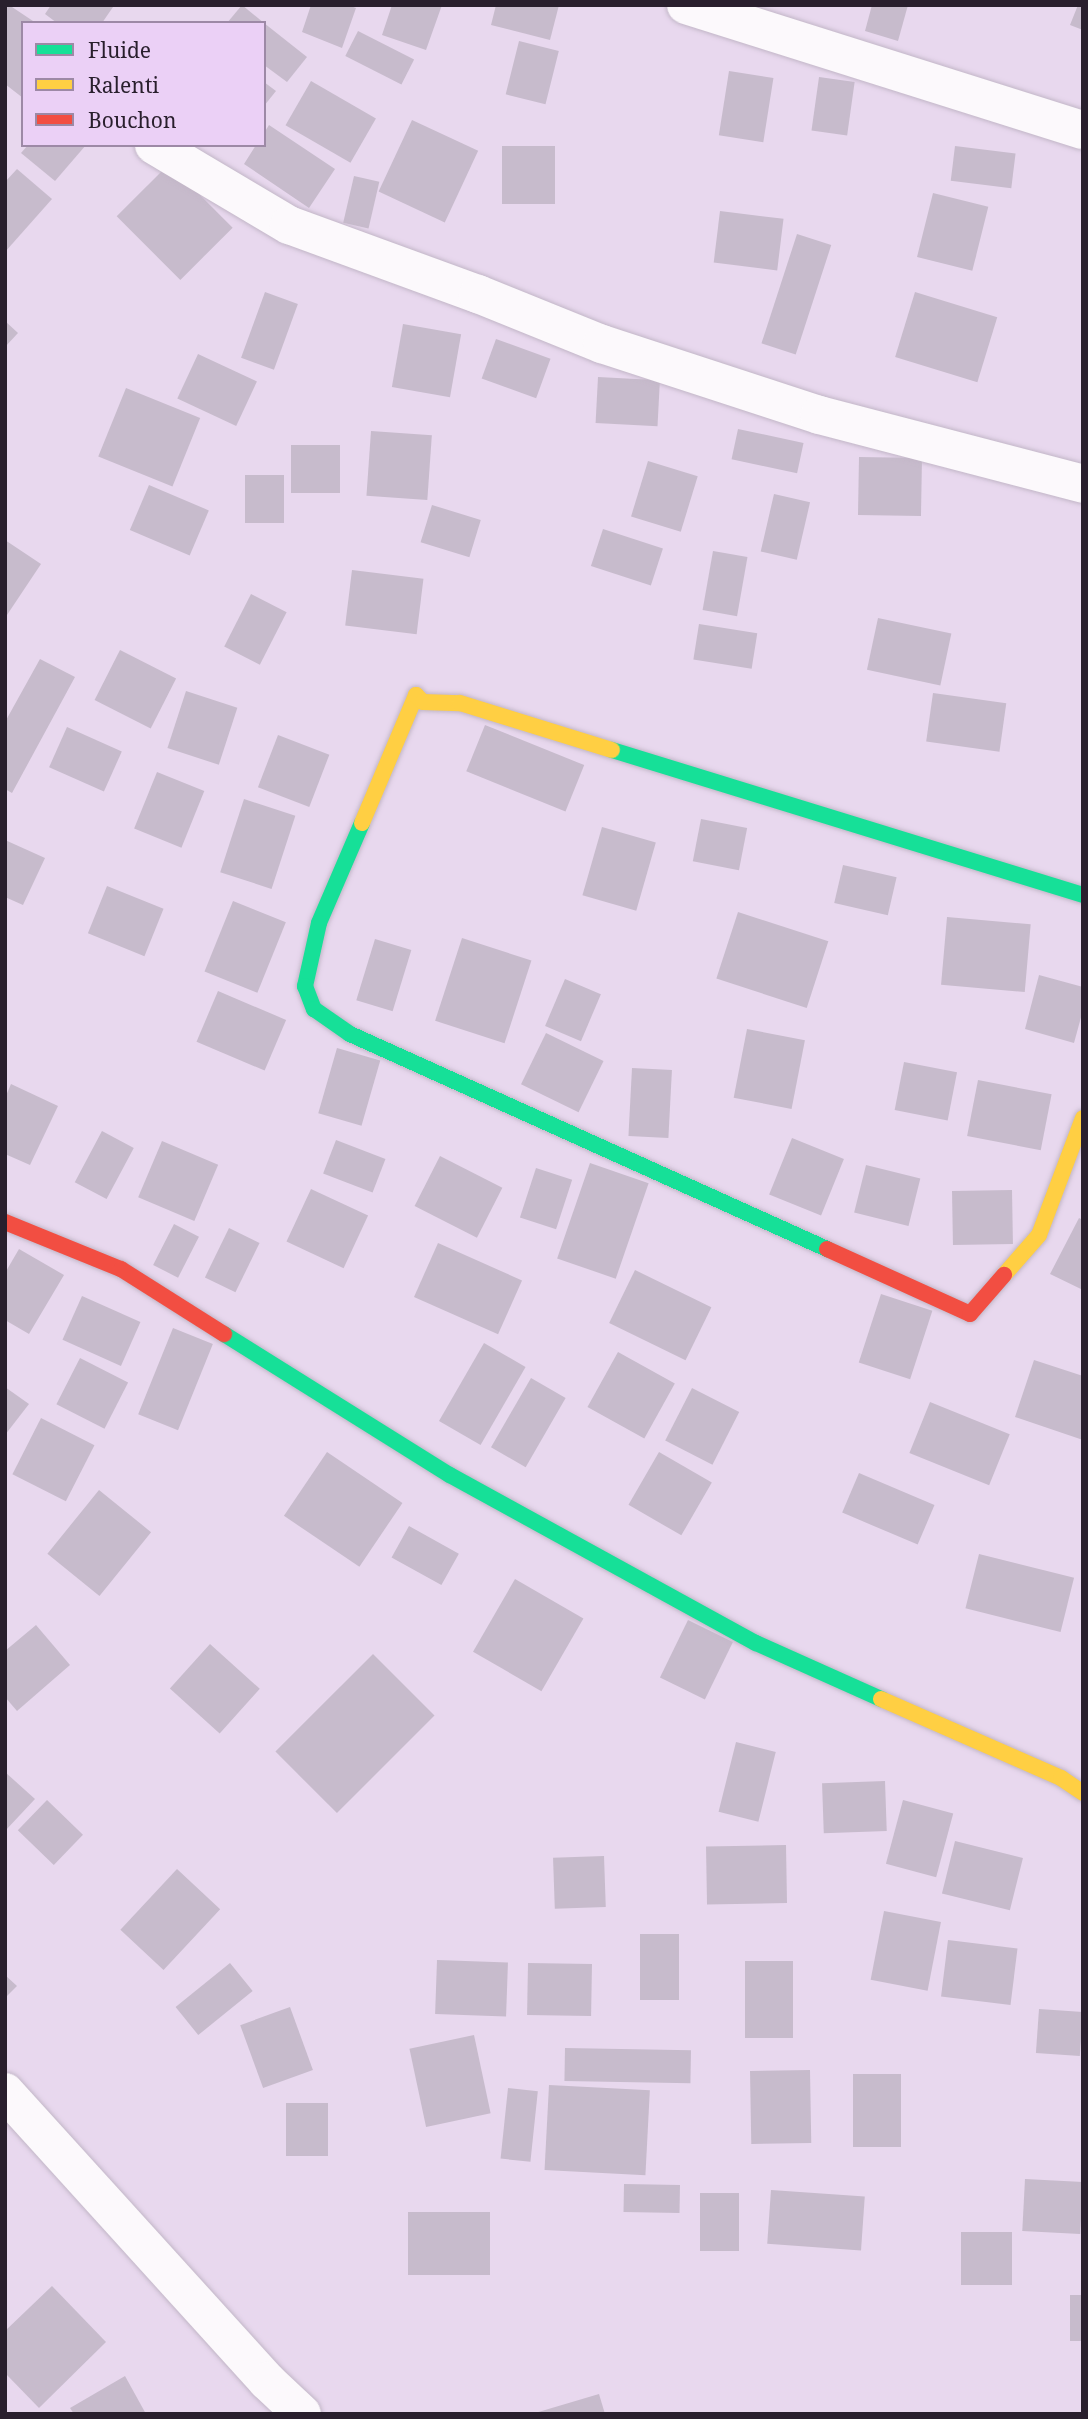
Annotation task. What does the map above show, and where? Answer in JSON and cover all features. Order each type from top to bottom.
[{"type":"street","points":[[686,5],[1083,130]]},
{"type":"street","points":[[157,147],[289,225],[478,294],[602,345],[819,415],[1083,484]]},
{"type":"street","points":[[1083,895],[460,703],[423,702],[416,695],[319,923],[305,986],[314,1009],[350,1034],[970,1314],[1038,1236],[1083,1118]]},
{"type":"street","points":[[5,1222],[121,1269],[450,1475],[756,1643],[1061,1778],[1083,1793]]},
{"type":"street","points":[[5,2092],[267,2381],[302,2414]]},
{"type":"building","points":[[9,5],[33,21],[21,21],[21,96],[5,84],[5,10]]},
{"type":"building","points":[[51,5],[113,7],[103,21],[54,21],[45,14]]},
{"type":"building","points":[[242,5],[262,21],[229,21]]},
{"type":"building","points":[[311,5],[348,5],[356,8],[342,48],[302,32]]},
{"type":"building","points":[[392,5],[442,5],[426,50],[382,35]]},
{"type":"building","points":[[496,5],[559,5],[550,40],[491,25]]},
{"type":"building","points":[[872,5],[908,5],[898,41],[865,31]]},
{"type":"building","points":[[1078,5],[1083,5],[1083,30],[1070,25]]},
{"type":"building","points":[[266,25],[307,57],[287,82],[266,66]]},
{"type":"building","points":[[358,31],[414,60],[401,85],[345,56]]},
{"type":"building","points":[[519,41],[559,51],[545,104],[506,94]]},
{"type":"building","points":[[729,71],[773,78],[763,142],[719,135]]},
{"type":"building","points":[[819,77],[855,82],[847,135],[811,130]]},
{"type":"building","points":[[311,81],[376,118],[350,163],[286,125]]},
{"type":"building","points":[[266,84],[276,91],[266,104]]},
{"type":"building","points":[[412,120],[478,151],[445,222],[379,192]]},
{"type":"building","points":[[269,125],[335,169],[309,208],[244,164],[255,147],[266,147],[266,130]]},
{"type":"building","points":[[502,146],[555,146],[555,204],[502,204]]},
{"type":"building","points":[[955,146],[1016,153],[1011,188],[951,181]]},
{"type":"building","points":[[26,147],[84,147],[55,181],[21,153]]},
{"type":"building","points":[[169,164],[233,228],[180,280],[117,216]]},
{"type":"building","points":[[17,169],[52,199],[5,252],[5,182]]},
{"type":"building","points":[[354,176],[379,182],[369,229],[343,223]]},
{"type":"building","points":[[933,193],[988,207],[972,271],[917,257]]},
{"type":"building","points":[[720,211],[784,219],[777,270],[714,263]]},
{"type":"building","points":[[797,234],[831,245],[796,354],[761,343]]},
{"type":"building","points":[[265,292],[298,304],[274,370],[241,358]]},
{"type":"building","points":[[915,292],[997,317],[977,382],[895,357]]},
{"type":"building","points":[[5,321],[18,333],[5,347]]},
{"type":"building","points":[[403,324],[461,334],[450,397],[392,387]]},
{"type":"building","points":[[496,339],[551,359],[536,398],[482,378]]},
{"type":"building","points":[[198,354],[257,381],[236,426],[177,398]]},
{"type":"building","points":[[598,377],[660,380],[658,426],[596,423]]},
{"type":"building","points":[[126,388],[200,418],[172,487],[98,457]]},
{"type":"building","points":[[738,429],[804,443],[797,473],[732,459]]},
{"type":"building","points":[[371,431],[432,435],[427,500],[366,496]]},
{"type":"building","points":[[291,445],[340,445],[340,493],[291,493]]},
{"type":"building","points":[[859,457],[922,458],[921,516],[858,515]]},
{"type":"building","points":[[648,461],[698,476],[681,532],[631,516]]},
{"type":"building","points":[[245,475],[284,475],[284,523],[245,523]]},
{"type":"building","points":[[149,485],[209,510],[190,556],[130,530]]},
{"type":"building","points":[[774,494],[810,502],[797,560],[761,551]]},
{"type":"building","points":[[432,505],[481,520],[469,557],[421,542]]},
{"type":"building","points":[[603,529],[663,548],[651,586],[591,566]]},
{"type":"building","points":[[5,540],[41,564],[5,618]]},
{"type":"building","points":[[713,551],[747,557],[737,616],[703,610]]},
{"type":"building","points":[[352,570],[423,579],[417,634],[345,626]]},
{"type":"building","points":[[251,594],[287,612],[260,665],[224,647]]},
{"type":"building","points":[[878,618],[951,634],[940,685],[867,670]]},
{"type":"building","points":[[699,624],[757,633],[752,669],[693,660]]},
{"type":"building","points":[[120,650],[176,679],[151,728],[95,700]]},
{"type":"building","points":[[40,659],[75,677],[12,793],[5,789],[5,722]]},
{"type":"building","points":[[186,691],[237,708],[219,765],[167,748]]},
{"type":"building","points":[[933,693],[1006,703],[999,752],[926,742]]},
{"type":"building","points":[[485,725],[584,765],[565,811],[466,771]]},
{"type":"building","points":[[67,727],[122,751],[104,792],[49,767]]},
{"type":"building","points":[[278,735],[329,755],[309,807],[258,787]]},
{"type":"building","points":[[157,772],[204,791],[181,848],[134,829]]},
{"type":"building","points":[[244,799],[295,816],[272,889],[220,872]]},
{"type":"building","points":[[701,819],[747,828],[739,870],[693,861]]},
{"type":"building","points":[[602,827],[656,842],[636,911],[582,895]]},
{"type":"building","points":[[5,840],[45,858],[23,905],[5,897]]},
{"type":"building","points":[[843,865],[897,877],[888,915],[834,903]]},
{"type":"building","points":[[107,886],[164,909],[144,956],[88,933]]},
{"type":"building","points":[[233,901],[286,922],[257,993],[205,971]]},
{"type":"building","points":[[738,912],[828,941],[807,1008],[716,979]]},
{"type":"building","points":[[947,917],[1031,924],[1025,992],[941,985]]},
{"type":"building","points":[[462,938],[531,961],[505,1043],[435,1021]]},
{"type":"building","points":[[375,939],[411,950],[393,1011],[356,1000]]},
{"type":"building","points":[[1039,975],[1083,987],[1083,1010],[1074,1043],[1025,1029]]},
{"type":"building","points":[[565,979],[601,994],[581,1041],[545,1026]]},
{"type":"building","points":[[218,991],[286,1020],[265,1071],[197,1042]]},
{"type":"building","points":[[747,1029],[805,1040],[792,1109],[734,1098]]},
{"type":"building","points":[[546,1033],[604,1061],[579,1112],[521,1084]]},
{"type":"building","points":[[337,1048],[380,1060],[362,1126],[318,1113]]},
{"type":"building","points":[[904,1062],[957,1072],[948,1120],[895,1110]]},
{"type":"building","points":[[632,1068],[672,1070],[668,1138],[628,1136]]},
{"type":"building","points":[[978,1080],[1052,1094],[1041,1150],[967,1136]]},
{"type":"building","points":[[11,1084],[58,1106],[30,1165],[5,1154],[5,1098]]},
{"type":"building","points":[[102,1131],[134,1148],[107,1199],[75,1182]]},
{"type":"building","points":[[792,1138],[844,1159],[821,1216],[769,1195]]},
{"type":"building","points":[[336,1140],[385,1159],[373,1193],[323,1174]]},
{"type":"building","points":[[162,1141],[218,1165],[194,1221],[138,1197]]},
{"type":"building","points":[[440,1156],[502,1188],[477,1238],[415,1206]]},
{"type":"building","points":[[590,1163],[649,1183],[616,1279],[557,1258]]},
{"type":"building","points":[[866,1165],[920,1179],[908,1226],[854,1213]]},
{"type":"building","points":[[536,1168],[572,1180],[556,1229],[520,1217]]},
{"type":"building","points":[[311,1189],[368,1216],[344,1268],[286,1242]]},
{"type":"building","points":[[1012,1190],[1013,1244],[953,1245],[952,1191]]},
{"type":"building","points":[[1079,1218],[1083,1220],[1083,1290],[1050,1274]]},
{"type":"building","points":[[174,1224],[199,1237],[178,1278],[153,1265]]},
{"type":"building","points":[[229,1228],[260,1243],[235,1292],[205,1277]]},
{"type":"building","points":[[438,1243],[522,1280],[498,1334],[414,1297]]},
{"type":"building","points":[[19,1249],[64,1275],[29,1334],[5,1320],[5,1273]]},
{"type":"building","points":[[635,1270],[711,1307],[686,1360],[609,1323]]},
{"type":"building","points":[[881,1294],[932,1311],[910,1379],[859,1362]]},
{"type":"building","points":[[82,1296],[140,1322],[121,1366],[62,1340]]},
{"type":"building","points":[[173,1328],[213,1344],[178,1430],[138,1414]]},
{"type":"building","points":[[484,1343],[526,1367],[481,1445],[439,1421]]},
{"type":"building","points":[[618,1352],[675,1384],[644,1439],[587,1407]]},
{"type":"building","points":[[80,1358],[128,1383],[105,1429],[56,1404]]},
{"type":"building","points":[[1034,1360],[1083,1376],[1083,1440],[1015,1417]]},
{"type":"building","points":[[531,1378],[566,1398],[526,1467],[491,1447]]},
{"type":"building","points":[[5,1387],[29,1404],[5,1435]]},
{"type":"building","points":[[692,1388],[739,1412],[712,1465],[665,1441]]},
{"type":"building","points":[[930,1402],[1010,1434],[989,1485],[909,1453]]},
{"type":"building","points":[[41,1418],[94,1445],[66,1501],[12,1474]]},
{"type":"building","points":[[327,1452],[402,1503],[359,1567],[284,1516]]},
{"type":"building","points":[[659,1452],[712,1482],[681,1535],[628,1505]]},
{"type":"building","points":[[859,1473],[934,1505],[918,1545],[842,1513]]},
{"type":"building","points":[[99,1490],[151,1532],[99,1596],[47,1554]]},
{"type":"building","points":[[409,1526],[459,1554],[441,1585],[392,1557]]},
{"type":"building","points":[[979,1554],[1074,1578],[1061,1632],[965,1608]]},
{"type":"building","points":[[515,1579],[583,1618],[541,1691],[473,1652]]},
{"type":"building","points":[[688,1620],[733,1642],[705,1699],[660,1678]]},
{"type":"building","points":[[36,1625],[70,1665],[17,1711],[5,1697],[5,1651]]},
{"type":"building","points":[[210,1644],[260,1689],[220,1733],[170,1689]]},
{"type":"building","points":[[373,1654],[435,1716],[337,1813],[275,1752]]},
{"type":"building","points":[[736,1742],[776,1752],[758,1822],[719,1812]]},
{"type":"building","points":[[5,1772],[35,1799],[5,1831]]},
{"type":"building","points":[[885,1781],[887,1831],[824,1833],[822,1783]]},
{"type":"building","points":[[47,1800],[83,1835],[54,1865],[18,1830]]},
{"type":"building","points":[[903,1800],[953,1813],[936,1877],[886,1864]]},
{"type":"building","points":[[955,1841],[1023,1858],[1010,1910],[942,1893]]},
{"type":"building","points":[[786,1845],[787,1903],[707,1904],[706,1846]]},
{"type":"building","points":[[604,1856],[606,1907],[555,1909],[553,1858]]},
{"type":"building","points":[[177,1869],[220,1909],[164,1970],[120,1930]]},
{"type":"building","points":[[884,1911],[941,1922],[928,1991],[871,1980]]},
{"type":"building","points":[[640,1934],[679,1934],[679,2000],[640,2000]]},
{"type":"building","points":[[948,1940],[1017,1949],[1011,2005],[941,1997]]},
{"type":"building","points":[[437,1960],[508,1962],[506,2016],[435,2014]]},
{"type":"building","points":[[745,1961],[793,1961],[793,2038],[745,2038]]},
{"type":"building","points":[[230,1963],[253,1991],[198,2035],[176,2007]]},
{"type":"building","points":[[528,1963],[592,1964],[591,2016],[527,2015]]},
{"type":"building","points":[[5,1975],[17,1986],[5,1998]]},
{"type":"building","points":[[290,2007],[313,2070],[263,2088],[240,2025]]},
{"type":"building","points":[[1039,2009],[1083,2012],[1080,2056],[1036,2053]]},
{"type":"building","points":[[474,2035],[491,2113],[426,2127],[409,2049]]},
{"type":"building","points":[[565,2048],[691,2050],[690,2083],[564,2081]]},
{"type":"building","points":[[810,2070],[811,2143],[751,2144],[750,2071]]},
{"type":"building","points":[[853,2074],[901,2074],[901,2147],[853,2147]]},
{"type":"building","points":[[549,2085],[650,2090],[645,2175],[545,2170]]},
{"type":"building","points":[[508,2088],[538,2091],[530,2162],[501,2159]]},
{"type":"building","points":[[286,2103],[328,2103],[328,2156],[286,2156]]},
{"type":"building","points":[[1025,2179],[1083,2182],[1080,2234],[1022,2231]]},
{"type":"building","points":[[624,2184],[680,2185],[680,2213],[624,2212]]},
{"type":"building","points":[[771,2190],[865,2197],[861,2250],[767,2244]]},
{"type":"building","points":[[700,2193],[739,2193],[739,2251],[700,2251]]},
{"type":"building","points":[[408,2212],[490,2212],[490,2275],[408,2275]]},
{"type":"building","points":[[961,2232],[1012,2232],[1012,2285],[961,2285]]},
{"type":"building","points":[[52,2286],[106,2342],[39,2408],[5,2373],[5,2331]]},
{"type":"building","points":[[1070,2295],[1083,2295],[1083,2341],[1070,2341]]},
{"type":"building","points":[[125,2376],[146,2414],[74,2414],[70,2408]]},
{"type":"building","points":[[599,2394],[605,2414],[535,2414],[535,2413]]},
{"type":"traffic: fast","points":[[612,750],[1083,895]]},
{"type":"traffic: fast","points":[[362,823],[319,923],[305,986],[314,1009],[350,1034],[827,1249]]},
{"type":"traffic: fast","points":[[224,1334],[450,1475],[756,1643],[881,1699]]},
{"type":"traffic: slow","points":[[362,823],[416,695],[423,702],[460,703],[612,750]]},
{"type":"traffic: slow","points":[[1004,1275],[1039,1235],[1083,1118]]},
{"type":"traffic: slow","points":[[881,1699],[1061,1778],[1083,1793]]},
{"type":"traffic: jam","points":[[5,1222],[121,1269],[224,1334]]},
{"type":"traffic: jam","points":[[827,1249],[970,1314],[1004,1275]]}]
